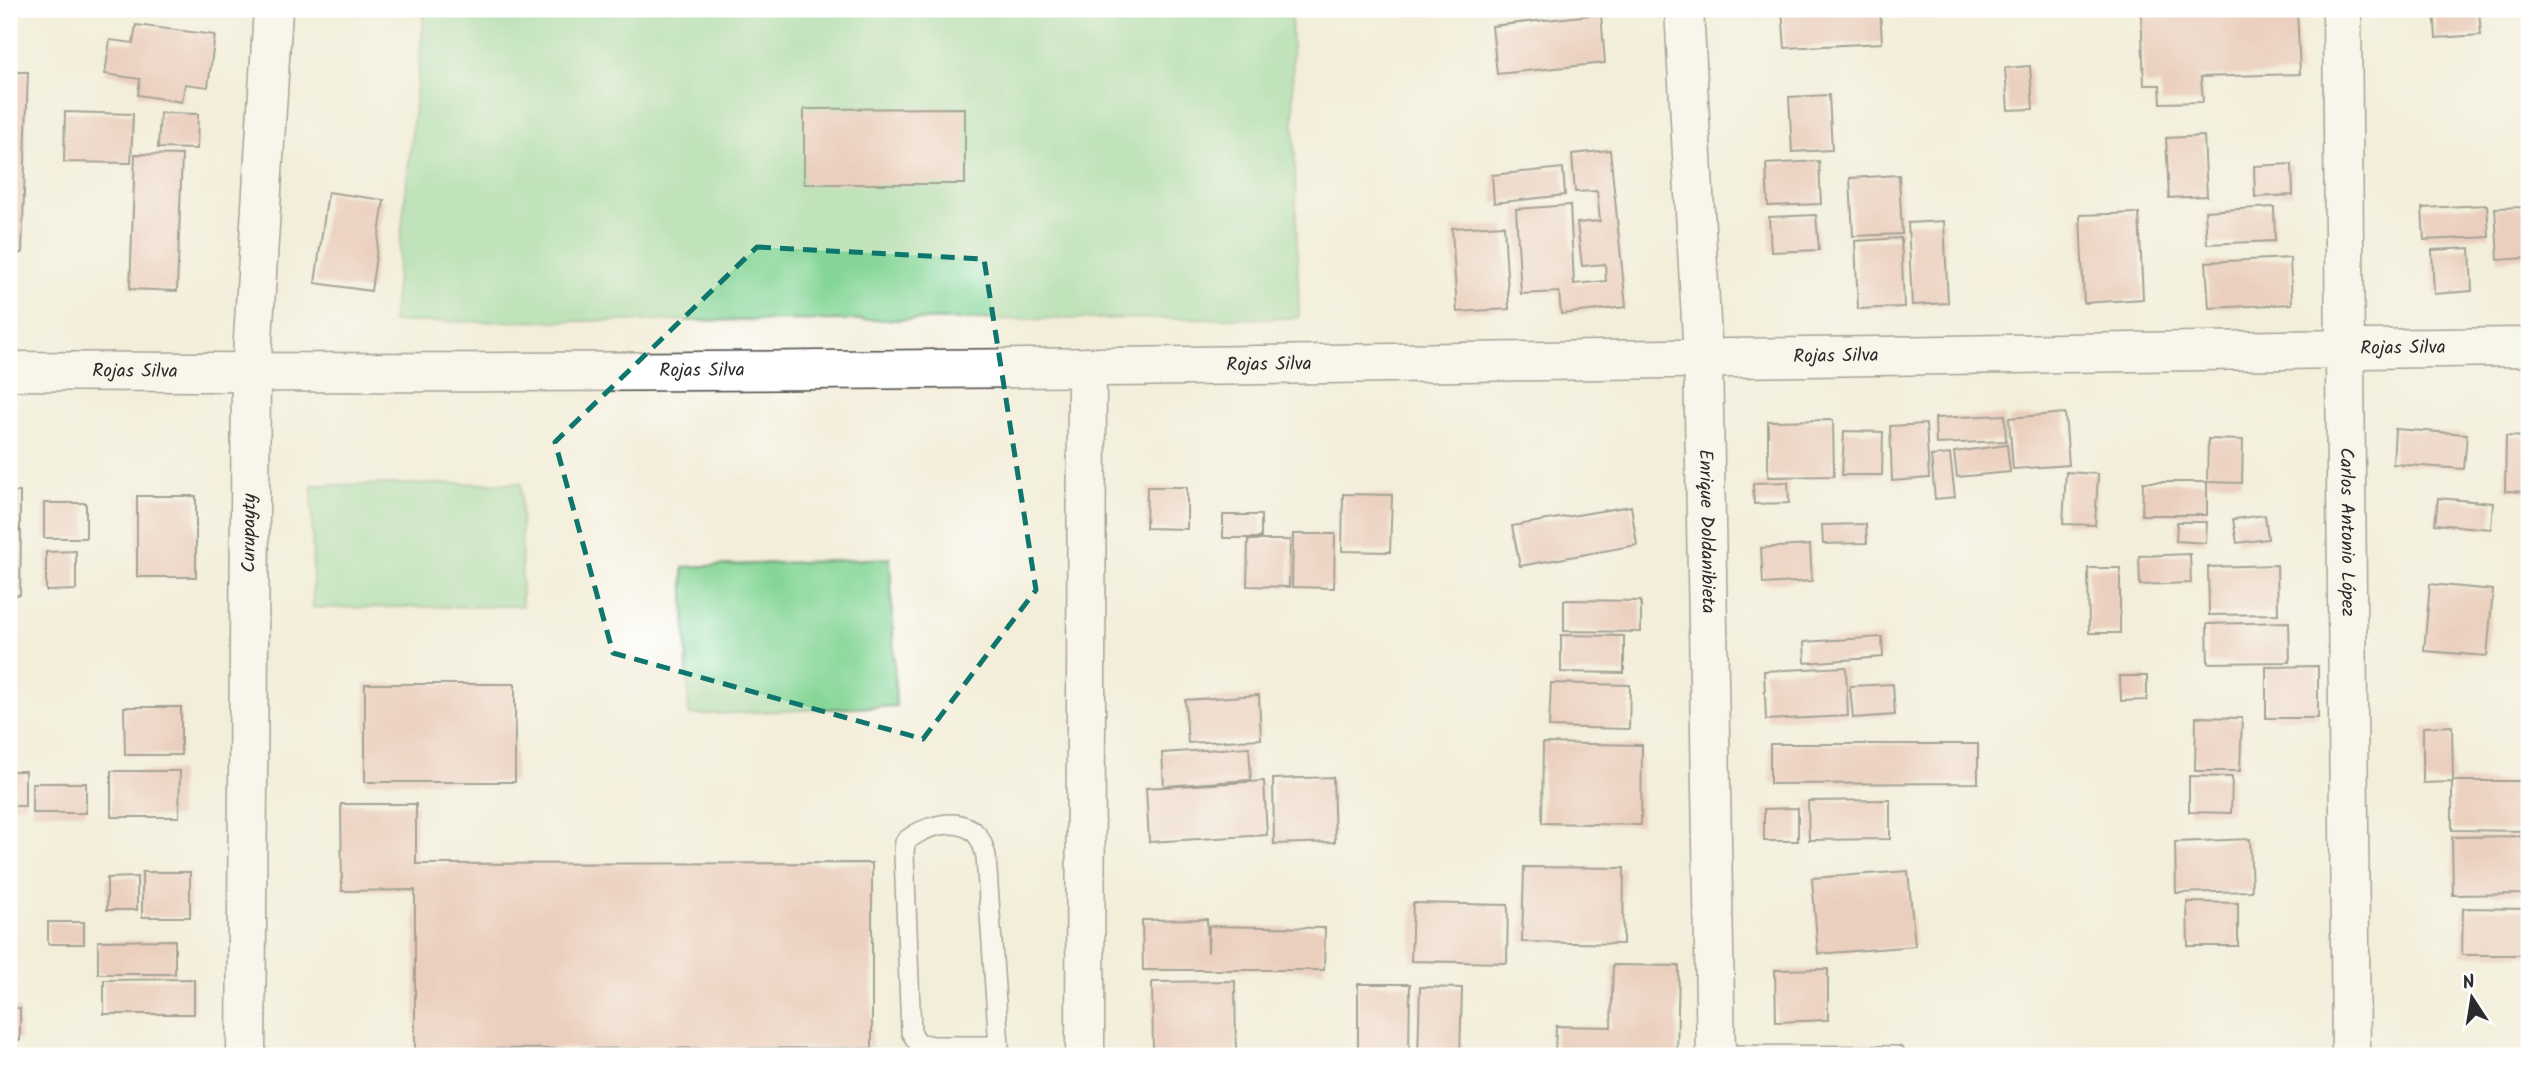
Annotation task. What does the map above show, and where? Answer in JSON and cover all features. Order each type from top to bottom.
[{"type":"street","name":"Curupayty","points":[[246,1056],[251,373],[273,9]]},
{"type":"street","name":"Enrique Doldanibieta","points":[[1684,9],[1703,358],[1716,1056]]},
{"type":"street","name":"Carlos Antonio López","points":[[2342,9],[2351,1056]]},
{"type":"street","name":"Rojas Silva","points":[[9,371],[251,373],[1087,367],[2529,347]]},
{"type":"street","points":[[1085,1056],[1087,367]]},
{"type":"lane","points":[[926,827],[968,827],[977,835],[986,856],[999,1051],[918,1043],[911,1032],[904,854],[905,842],[926,827]]},
{"type":"lane","points":[[1716,1056],[1896,1056]]},
{"type":"highlighted area","points":[[757,247],[984,259],[1036,590],[923,739],[613,653],[555,442]]},
{"type":"green space","points":[[425,9],[1291,9],[1299,318],[392,322]]},
{"type":"green space","points":[[521,483],[522,606],[313,608],[312,485]]},
{"type":"green space","points":[[890,558],[896,706],[689,715],[683,567]]},
{"type":"building","points":[[1782,9],[1880,9],[1882,43],[1785,48]]},
{"type":"building","points":[[2141,9],[2297,9],[2300,74],[2201,77],[2203,102],[2161,103],[2160,85],[2144,85]]},
{"type":"building","points":[[2434,9],[2479,9],[2481,35],[2436,38]]},
{"type":"building","points":[[1601,14],[1605,63],[1497,74],[1492,26]]},
{"type":"building","points":[[136,25],[215,35],[208,87],[185,84],[182,102],[138,95],[140,79],[105,74],[110,40],[133,43]]},
{"type":"building","points":[[2030,66],[2033,109],[2008,110],[2005,68]]},
{"type":"building","points":[[9,72],[28,72],[22,253],[9,253]]},
{"type":"building","points":[[1829,95],[1832,150],[1792,152],[1789,97]]},
{"type":"building","points":[[965,108],[965,184],[804,184],[804,109]]},
{"type":"building","points":[[65,112],[133,114],[131,163],[64,162]]},
{"type":"building","points":[[160,113],[198,114],[197,149],[158,148]]},
{"type":"building","points":[[2204,136],[2207,196],[2169,198],[2166,138]]},
{"type":"building","points":[[1610,150],[1626,307],[1561,314],[1559,292],[1521,294],[1516,209],[1570,205],[1574,284],[1606,281],[1605,264],[1582,266],[1577,223],[1600,221],[1597,191],[1575,192],[1572,154]]},
{"type":"building","points":[[135,154],[182,155],[177,291],[130,289]]},
{"type":"building","points":[[1819,161],[1821,204],[1768,206],[1766,164]]},
{"type":"building","points":[[2292,164],[2293,195],[2255,197],[2254,166]]},
{"type":"building","points":[[1563,168],[1565,195],[1494,203],[1492,175]]},
{"type":"building","points":[[1899,175],[1902,234],[1853,236],[1850,178]]},
{"type":"building","points":[[328,192],[384,200],[371,291],[315,283]]},
{"type":"building","points":[[2487,205],[2489,237],[2424,240],[2422,208]]},
{"type":"building","points":[[2274,207],[2275,241],[2207,244],[2205,211]]},
{"type":"building","points":[[2525,207],[2528,258],[2498,260],[2495,208]]},
{"type":"building","points":[[2139,213],[2143,299],[2084,303],[2080,215]]},
{"type":"building","points":[[1816,215],[1819,250],[1771,252],[1769,217]]},
{"type":"building","points":[[1944,221],[1948,303],[1912,305],[1908,223]]},
{"type":"building","points":[[1504,225],[1509,309],[1457,312],[1452,228]]},
{"type":"building","points":[[1901,238],[1904,307],[1858,309],[1855,241]]},
{"type":"building","points":[[2470,248],[2472,291],[2434,294],[2432,250]]},
{"type":"building","points":[[2290,258],[2292,304],[2209,308],[2206,262]]},
{"type":"building","points":[[2065,413],[2069,465],[2013,469],[2009,418]]},
{"type":"building","points":[[2005,415],[2006,441],[1936,444],[1935,418]]},
{"type":"building","points":[[1833,420],[1834,476],[1768,477],[1768,421]]},
{"type":"building","points":[[1926,424],[1929,478],[1892,481],[1890,426]]},
{"type":"building","points":[[2395,429],[2467,434],[2464,469],[2393,464]]},
{"type":"building","points":[[1844,431],[1883,432],[1882,475],[1842,475]]},
{"type":"building","points":[[2506,436],[2529,437],[2529,492],[2505,491]]},
{"type":"building","points":[[2208,439],[2243,440],[2242,483],[2207,482]]},
{"type":"building","points":[[2007,445],[2010,472],[1957,477],[1954,452]]},
{"type":"building","points":[[1950,454],[1955,497],[1935,499],[1931,456]]},
{"type":"building","points":[[2066,472],[2098,474],[2095,525],[2063,524]]},
{"type":"building","points":[[1788,482],[1789,503],[1754,504],[1753,483]]},
{"type":"building","points":[[2143,482],[2207,482],[2207,515],[2142,515]]},
{"type":"building","points":[[1147,487],[1187,487],[1187,529],[1146,528]]},
{"type":"building","points":[[9,492],[20,492],[20,529],[9,529]]},
{"type":"building","points":[[1343,494],[1392,495],[1390,552],[1342,551]]},
{"type":"building","points":[[137,496],[196,496],[196,577],[137,577]]},
{"type":"building","points":[[2438,498],[2493,503],[2491,529],[2435,524]]},
{"type":"building","points":[[44,503],[86,503],[86,538],[44,538]]},
{"type":"building","points":[[1631,506],[1637,545],[1520,566],[1512,526]]},
{"type":"building","points":[[1223,515],[1261,515],[1261,538],[1223,538]]},
{"type":"building","points":[[2265,515],[2268,539],[2237,543],[2233,519]]},
{"type":"building","points":[[2177,522],[2207,522],[2206,543],[2176,541]]},
{"type":"building","points":[[1866,524],[1867,543],[1823,544],[1822,525]]},
{"type":"building","points":[[9,531],[21,531],[20,595],[9,595]]},
{"type":"building","points":[[1293,534],[1335,534],[1334,588],[1292,587]]},
{"type":"building","points":[[1248,540],[1290,540],[1289,587],[1247,586]]},
{"type":"building","points":[[1810,545],[1812,581],[1763,584],[1761,548]]},
{"type":"building","points":[[76,551],[76,590],[46,591],[46,552]]},
{"type":"building","points":[[2190,554],[2191,583],[2140,585],[2139,556]]},
{"type":"building","points":[[2277,565],[2278,614],[2209,615],[2208,567]]},
{"type":"building","points":[[2088,568],[2120,568],[2120,633],[2089,633]]},
{"type":"building","points":[[2430,584],[2493,590],[2487,656],[2424,651]]},
{"type":"building","points":[[1564,600],[1641,601],[1641,632],[1564,631]]},
{"type":"building","points":[[2289,622],[2290,662],[2208,663],[2207,624]]},
{"type":"building","points":[[1561,635],[1624,636],[1624,673],[1561,672]]},
{"type":"building","points":[[1882,637],[1883,657],[1805,663],[1804,642]]},
{"type":"building","points":[[2318,666],[2318,718],[2266,718],[2266,667]]},
{"type":"building","points":[[1846,667],[1848,716],[1766,720],[1764,671]]},
{"type":"building","points":[[2120,676],[2147,676],[2147,700],[2121,701]]},
{"type":"building","points":[[1551,683],[1630,685],[1629,729],[1549,727]]},
{"type":"building","points":[[365,684],[515,684],[515,782],[365,782]]},
{"type":"building","points":[[1893,684],[1895,715],[1853,718],[1850,686]]},
{"type":"building","points":[[1259,695],[1261,739],[1188,743],[1185,700]]},
{"type":"building","points":[[124,707],[181,707],[181,755],[125,755]]},
{"type":"building","points":[[2196,717],[2242,718],[2240,771],[2195,771]]},
{"type":"building","points":[[2452,726],[2453,781],[2529,781],[2529,831],[2452,830],[2452,782],[2423,783],[2423,727]]},
{"type":"building","points":[[1543,743],[1642,745],[1641,825],[1542,823]]},
{"type":"building","points":[[1770,744],[1978,744],[1978,783],[1770,784]]},
{"type":"building","points":[[1249,747],[1251,780],[1164,786],[1162,753]]},
{"type":"building","points":[[9,771],[25,771],[25,806],[9,806]]},
{"type":"building","points":[[111,771],[180,771],[179,817],[111,817]]},
{"type":"building","points":[[2189,776],[2232,777],[2231,813],[2189,812]]},
{"type":"building","points":[[1333,777],[1335,842],[1274,844],[1273,779]]},
{"type":"building","points":[[1264,781],[1267,835],[1149,842],[1146,788]]},
{"type":"building","points":[[32,783],[86,783],[86,813],[32,813]]},
{"type":"building","points":[[1890,800],[1890,839],[1809,840],[1808,801]]},
{"type":"building","points":[[341,804],[416,804],[416,864],[872,863],[872,1048],[415,1049],[415,890],[342,891]]},
{"type":"building","points":[[1798,808],[1798,841],[1764,841],[1764,809]]},
{"type":"building","points":[[2529,836],[2529,894],[2453,895],[2452,837]]},
{"type":"building","points":[[2250,839],[2252,891],[2176,893],[2175,842]]},
{"type":"building","points":[[1524,867],[1624,868],[1623,944],[1522,942]]},
{"type":"building","points":[[1908,871],[1915,946],[1818,954],[1812,878]]},
{"type":"building","points":[[142,872],[190,872],[190,917],[142,917]]},
{"type":"building","points":[[137,877],[137,910],[107,910],[107,878]]},
{"type":"building","points":[[2187,902],[2238,903],[2238,946],[2188,946]]},
{"type":"building","points":[[1413,903],[1508,905],[1507,963],[1411,961]]},
{"type":"building","points":[[2463,908],[2529,909],[2529,955],[2462,955]]},
{"type":"building","points":[[1207,919],[1208,953],[1209,926],[1325,928],[1324,970],[1143,970],[1142,920]]},
{"type":"building","points":[[48,922],[84,922],[84,944],[48,944]]},
{"type":"building","points":[[175,940],[175,974],[98,974],[98,941]]},
{"type":"building","points":[[1613,965],[1679,966],[1677,1056],[1555,1056],[1556,1026],[1611,1027]]},
{"type":"building","points":[[1828,969],[1828,1020],[1776,1022],[1775,970]]},
{"type":"building","points":[[194,979],[194,1014],[104,1014],[104,980]]},
{"type":"building","points":[[1235,981],[1236,1056],[1153,1056],[1152,982]]},
{"type":"building","points":[[1358,984],[1410,984],[1409,1053],[1358,1053]]},
{"type":"building","points":[[1420,987],[1462,988],[1460,1056],[1418,1056]]},
{"type":"building","points":[[9,1008],[20,1008],[20,1040],[9,1040]]},
{"type":"building","points":[[2456,1052],[2456,1056],[2424,1056],[2424,1054]]}]
